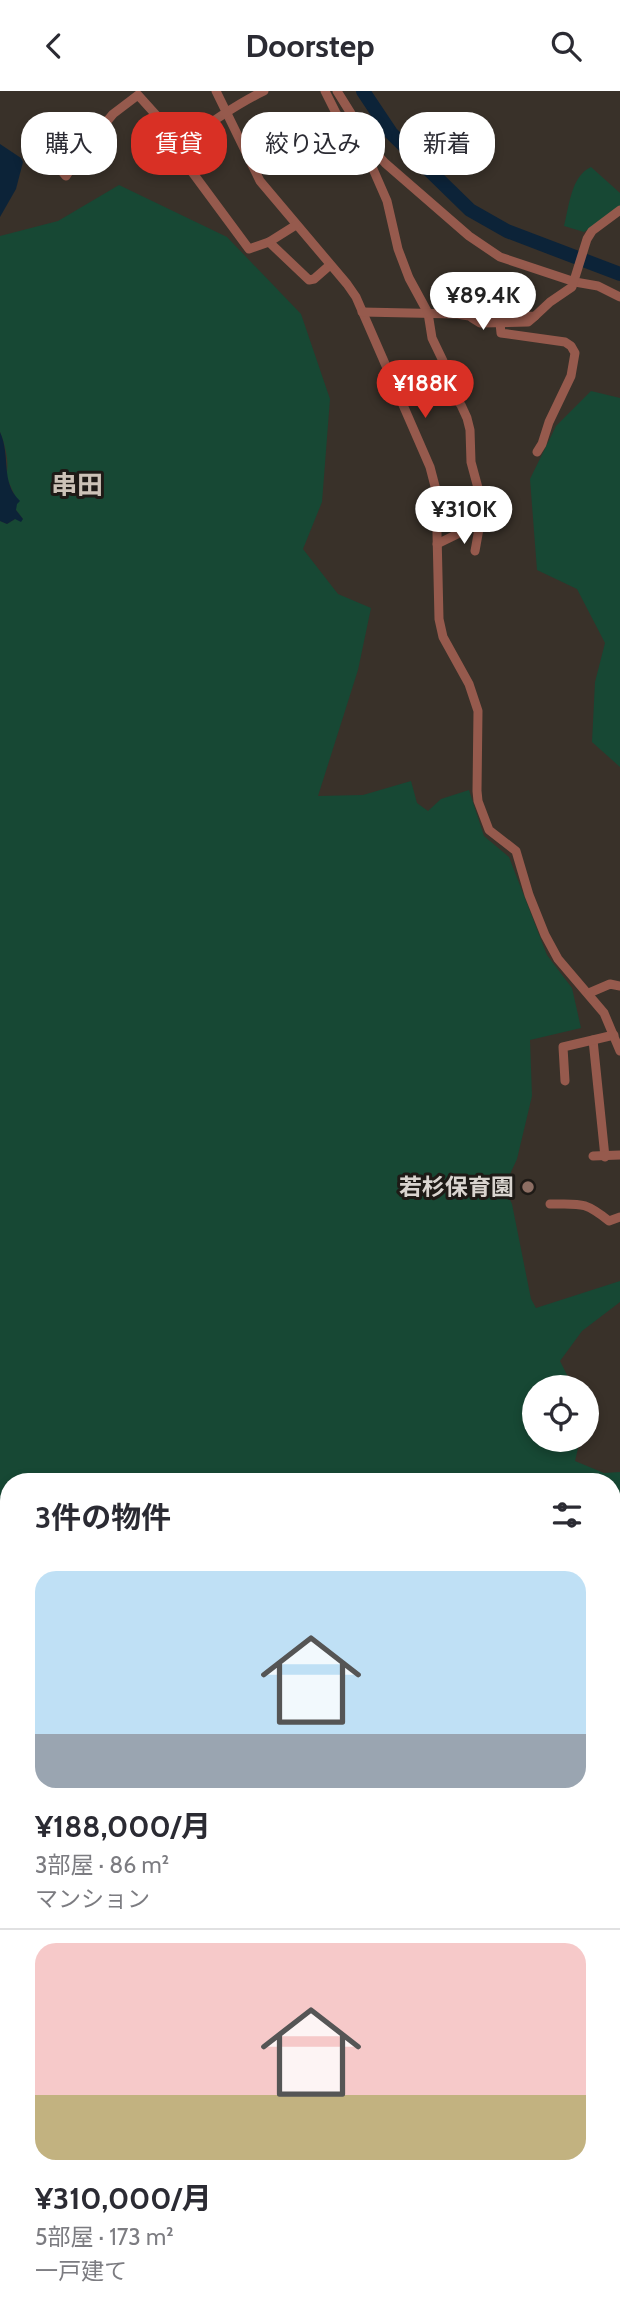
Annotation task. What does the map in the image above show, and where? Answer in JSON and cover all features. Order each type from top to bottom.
[{"type":"street","points":[[216,91],[260,181],[347,284],[430,467],[436,491],[439,619],[443,637],[469,684],[478,711],[478,801],[489,830],[516,851],[529,895],[558,959],[604,1013],[620,1051]]},
{"type":"street","points":[[228,113],[264,91]]},
{"type":"street","points":[[326,91],[336,113],[373,169],[387,201],[398,249],[428,313],[432,338],[443,361],[448,388],[461,405],[470,430],[471,462],[481,499],[475,551]]},
{"type":"street","points":[[337,91],[380,157],[469,236],[500,257],[598,286],[620,297]]},
{"type":"street","points":[[115,112],[139,93],[155,112]]},
{"type":"street","points":[[194,175],[249,249],[269,242],[296,225]]},
{"type":"street","points":[[362,312],[457,314],[480,323],[528,322],[572,287],[587,239],[592,231],[620,210]]},
{"type":"street","points":[[269,242],[309,280],[330,265]]},
{"type":"street","points":[[472,318],[496,315],[535,316]]},
{"type":"street","points":[[500,323],[501,333],[565,342],[575,353],[571,376],[537,452]]},
{"type":"street","points":[[437,544],[480,523]]},
{"type":"street","points":[[589,993],[610,984],[620,986]]},
{"type":"street","points":[[565,1081],[563,1047],[614,1035]]},
{"type":"street","points":[[593,1040],[605,1157]]},
{"type":"street","points":[[593,1156],[620,1155]]},
{"type":"street","points":[[550,1204],[583,1204],[591,1206],[609,1221],[620,1217]]},
{"type":"green space","points":[[591,167],[620,193],[620,207],[584,232],[564,226],[575,185],[584,171]]},
{"type":"green space","points":[[119,185],[227,237],[301,314],[330,399],[322,502],[303,549],[338,594],[371,608],[358,670],[318,796],[363,795],[411,781],[417,803],[428,811],[441,799],[469,790],[484,836],[509,857],[547,955],[572,988],[581,1028],[530,1040],[532,1096],[517,1159],[504,1187],[512,1204],[531,1299],[536,1308],[620,1281],[620,1302],[582,1331],[560,1361],[567,1375],[522,1375],[522,1452],[577,1452],[575,1461],[604,1473],[0,1473],[0,521],[7,524],[15,519],[23,519],[16,510],[15,496],[6,476],[4,442],[0,432],[0,236],[58,221]]},
{"type":"green space","points":[[591,391],[620,398],[620,767],[592,742],[595,682],[605,643],[577,589],[537,570],[530,479],[556,426]]},
{"type":"water","points":[[0,144],[21,158],[21,170],[16,189],[0,217]]},
{"type":"water","points":[[0,432],[10,486],[20,501],[16,510],[23,519],[21,522],[15,519],[7,524],[0,521]]},
{"type":"waterway","points":[[363,91],[391,133],[470,210],[507,231],[620,274]]},
{"type":"place","name":"若杉保育園","points":[[528,1187]]},
{"type":"district","name":"串田","points":[[77,485]]}]
